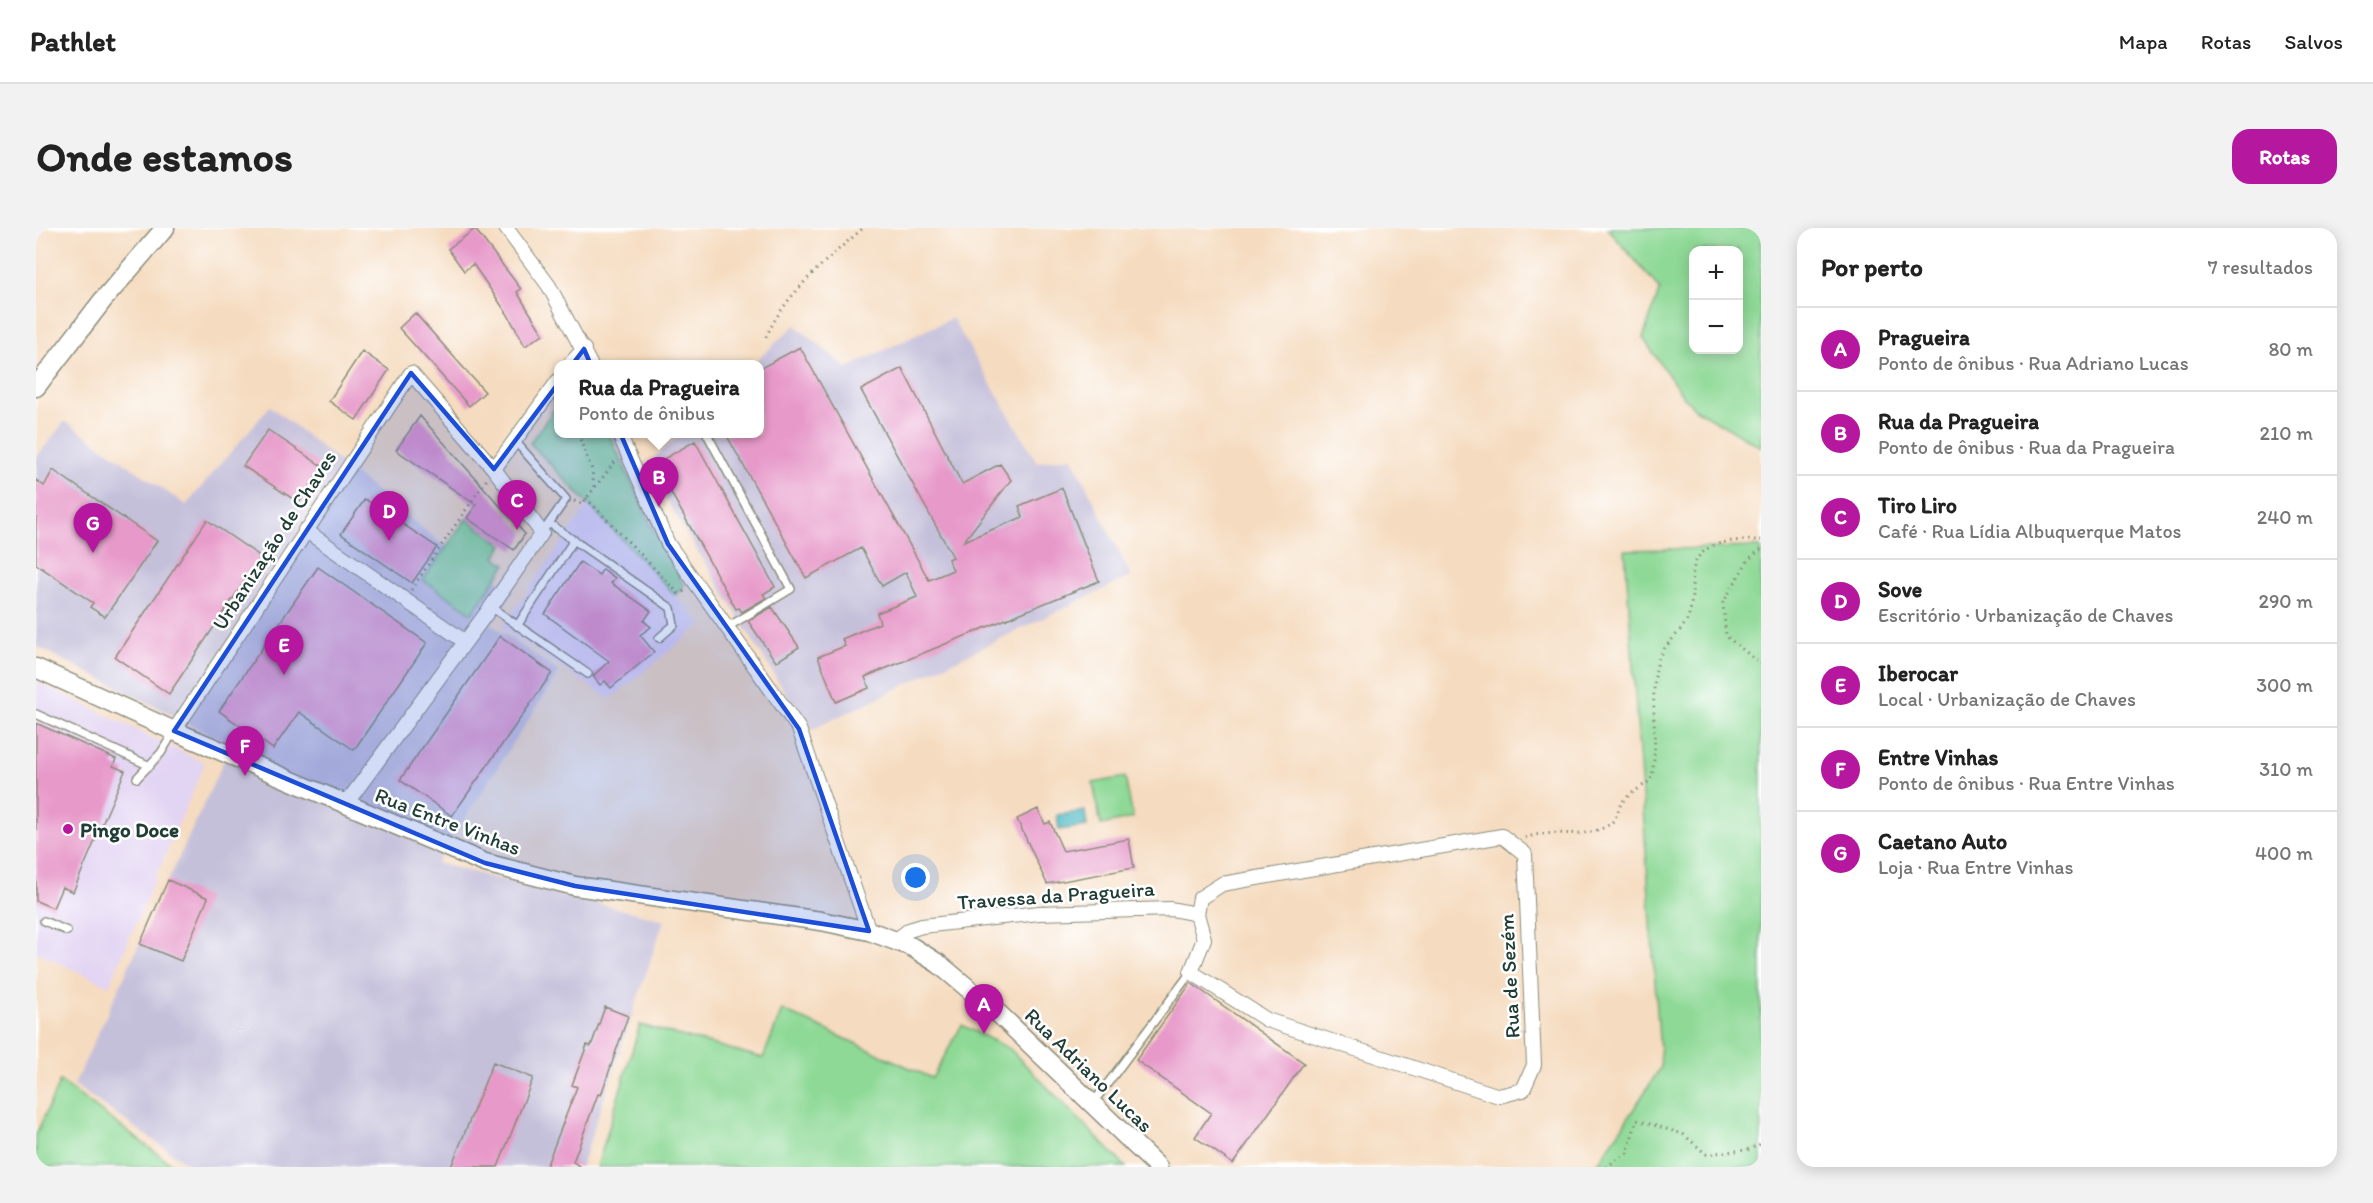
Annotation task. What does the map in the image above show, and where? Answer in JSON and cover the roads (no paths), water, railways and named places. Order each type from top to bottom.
[{"type":"street","points":[[36,387],[103,300],[165,228]]},
{"type":"street","points":[[506,228],[549,286],[588,360]]},
{"type":"street","points":[[574,360],[584,349]]},
{"type":"street","name":"Urbanização de Chaves","points":[[174,731],[411,373],[494,469]]},
{"type":"street","points":[[345,805],[545,528],[494,469],[554,387]]},
{"type":"street","points":[[622,438],[668,544],[799,729],[869,931]]},
{"type":"street","points":[[305,530],[464,641]]},
{"type":"street","name":"Rua Entre Vinhas","points":[[36,668],[174,731],[485,863],[565,884],[821,921],[869,931]]},
{"type":"street","name":"Rua de Sezém","points":[[1191,972],[1267,1020],[1499,1096],[1523,1090],[1534,1065],[1525,854],[1502,836],[1222,884],[1200,898],[1197,914]]},
{"type":"street","name":"Travessa da Pragueira","points":[[896,940],[909,930],[922,926],[1039,913],[1170,909],[1197,914]]},
{"type":"street","points":[[1191,972],[1204,939],[1197,914]]},
{"type":"street","name":"Rua Adriano Lucas","points":[[869,931],[896,940],[939,964],[969,988],[1158,1167]]},
{"type":"lane","points":[[709,438],[791,590],[726,628]]},
{"type":"lane","points":[[515,441],[566,499],[545,528],[574,540],[671,608],[674,625],[659,638]]},
{"type":"lane","points":[[517,626],[574,540]]},
{"type":"lane","points":[[490,607],[588,674]]},
{"type":"lane","points":[[36,714],[150,766]]},
{"type":"lane","points":[[136,778],[161,753],[174,731]]},
{"type":"lane","points":[[44,921],[67,931]]},
{"type":"lane","points":[[1092,1104],[1191,972]]},
{"type":"water","points":[[1085,811],[1087,826],[1059,830],[1057,815]]},
{"type":"place","name":"Rua da Pragueira","points":[[659,507]]},
{"type":"place","name":"Tiro Liro","points":[[517,530]]},
{"type":"place","name":"Sove","points":[[389,541]]},
{"type":"place","name":"Caetano Auto","points":[[93,553]]},
{"type":"place","name":"Iberocar","points":[[284,675]]},
{"type":"place","name":"Entre Vinhas","points":[[245,776]]},
{"type":"place","name":"Pingo Doce","points":[[68,829]]},
{"type":"place","name":"Pragueira","points":[[984,1034]]}]
